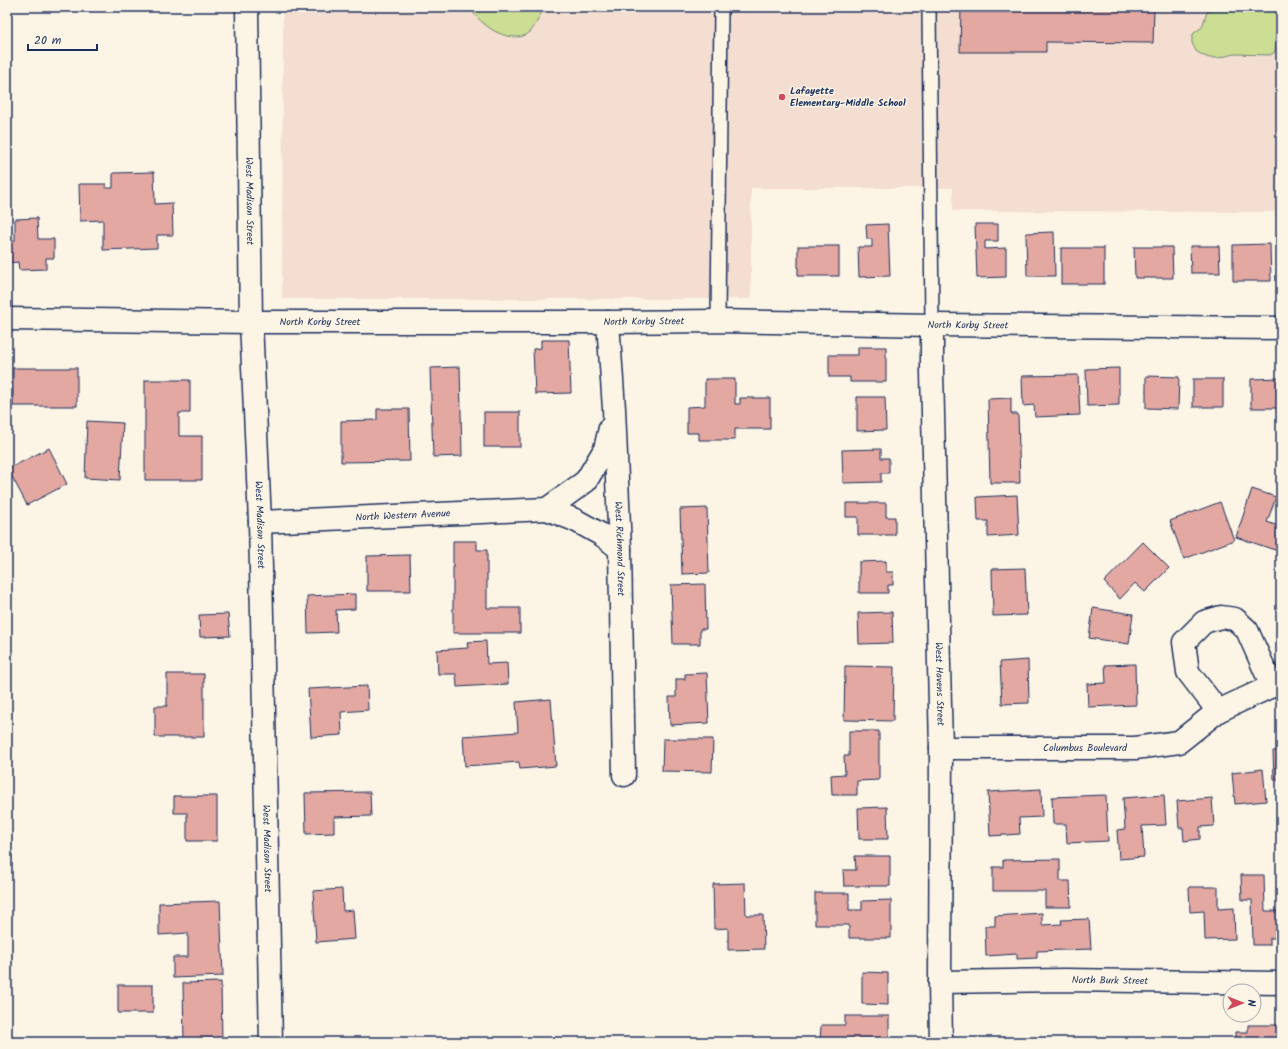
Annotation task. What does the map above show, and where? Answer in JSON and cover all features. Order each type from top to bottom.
[{"type":"street","name":"West Madison Street","points":[[247,7],[251,322],[260,522],[271,1042]]},
{"type":"street","name":"North Korby Street","points":[[7,319],[251,322],[608,322],[718,320],[932,325],[1281,328]]},
{"type":"street","name":"West Richmond Street","points":[[608,322],[614,409],[620,550],[624,776]]},
{"type":"street","name":"West Havens Street","points":[[932,325],[941,748],[941,1042]]},
{"type":"street","points":[[547,509],[586,481],[605,449],[614,409]]},
{"type":"street","name":"North Western Avenue","points":[[260,522],[547,509],[575,520],[602,535],[620,550]]},
{"type":"street","name":"Columbus Boulevard","points":[[941,748],[1135,748],[1179,742],[1218,711],[1277,685],[1247,630],[1235,619],[1221,617],[1204,622],[1184,642],[1188,672],[1218,711]]},
{"type":"street","name":"North Burk Street","points":[[940,982],[1073,980],[1281,983]]},
{"type":"lane","points":[[718,320],[721,7]]},
{"type":"lane","points":[[929,7],[932,325]]},
{"type":"shaded area","name":"Lafayette Elementary-Middle School","points":[[283,7],[1281,7],[1281,212],[953,211],[953,188],[751,188],[751,299],[282,299]]},
{"type":"green space","points":[[469,7],[544,7],[532,30],[523,36],[515,37],[501,34],[489,28]]},
{"type":"green space","points":[[1221,7],[1279,7],[1275,52],[1270,55],[1234,54],[1218,58],[1209,58],[1196,51],[1192,43],[1194,33],[1202,27],[1207,12]]},
{"type":"building","points":[[961,7],[1154,7],[1153,43],[1046,42],[1046,52],[960,52]]},
{"type":"building","points":[[154,172],[155,204],[172,203],[173,235],[157,235],[157,248],[103,250],[103,220],[80,221],[79,184],[106,184],[106,188],[113,188],[113,173]]},
{"type":"building","points":[[37,218],[38,239],[54,239],[54,258],[46,258],[46,269],[19,270],[18,262],[7,263],[7,241],[15,241],[15,219]]},
{"type":"building","points":[[888,224],[890,276],[859,277],[858,247],[872,247],[872,239],[867,239],[866,225]]},
{"type":"building","points":[[975,224],[998,224],[998,241],[985,241],[985,249],[1006,248],[1006,277],[977,278]]},
{"type":"building","points":[[1054,232],[1055,276],[1027,276],[1026,233]]},
{"type":"building","points":[[1270,244],[1271,281],[1233,281],[1233,245]]},
{"type":"building","points":[[798,246],[839,246],[839,276],[798,276]]},
{"type":"building","points":[[1190,246],[1219,246],[1220,273],[1191,273]]},
{"type":"building","points":[[1134,247],[1172,247],[1173,278],[1135,278]]},
{"type":"building","points":[[1061,248],[1104,248],[1104,284],[1061,284]]},
{"type":"building","points":[[541,340],[569,340],[571,393],[535,394],[533,349],[541,348]]},
{"type":"building","points":[[858,347],[886,347],[886,382],[850,382],[850,377],[829,377],[829,355],[858,355]]},
{"type":"building","points":[[460,367],[462,456],[433,457],[430,368]]},
{"type":"building","points":[[13,368],[77,368],[77,406],[13,406]]},
{"type":"building","points":[[1119,368],[1119,405],[1087,406],[1086,369]]},
{"type":"building","points":[[1078,375],[1080,415],[1035,417],[1034,405],[1023,406],[1022,376]]},
{"type":"building","points":[[1146,376],[1179,377],[1178,409],[1146,408]]},
{"type":"building","points":[[1281,378],[1281,408],[1251,408],[1251,379]]},
{"type":"building","points":[[705,379],[735,379],[735,404],[740,404],[740,398],[770,398],[770,429],[735,429],[735,440],[699,440],[699,433],[687,433],[687,407],[705,406]]},
{"type":"building","points":[[1193,379],[1223,379],[1223,407],[1193,407]]},
{"type":"building","points":[[145,380],[190,380],[190,413],[179,413],[179,436],[202,436],[202,480],[145,480]]},
{"type":"building","points":[[857,397],[885,397],[886,430],[857,431]]},
{"type":"building","points":[[1011,398],[1011,414],[1018,414],[1020,483],[990,483],[988,399]]},
{"type":"building","points":[[377,409],[409,409],[410,461],[341,462],[341,421],[377,420]]},
{"type":"building","points":[[484,412],[520,412],[520,447],[484,447]]},
{"type":"building","points":[[87,421],[123,423],[120,480],[85,478]]},
{"type":"building","points":[[49,448],[67,484],[27,505],[8,469]]},
{"type":"building","points":[[881,449],[881,458],[889,458],[889,473],[881,473],[881,482],[843,483],[842,450]]},
{"type":"building","points":[[1252,489],[1276,497],[1267,522],[1281,527],[1281,544],[1278,551],[1236,537]]},
{"type":"building","points":[[1017,495],[1019,535],[988,537],[988,521],[978,521],[977,497]]},
{"type":"building","points":[[1220,502],[1234,540],[1184,559],[1170,521]]},
{"type":"building","points":[[846,503],[886,503],[886,517],[895,517],[895,535],[858,535],[858,517],[846,517]]},
{"type":"building","points":[[707,508],[709,573],[682,574],[680,509]]},
{"type":"building","points":[[453,541],[477,541],[477,550],[487,550],[487,608],[520,608],[520,633],[453,633]]},
{"type":"building","points":[[1143,542],[1169,568],[1145,592],[1135,583],[1120,599],[1104,582]]},
{"type":"building","points":[[410,555],[411,591],[367,591],[367,556]]},
{"type":"building","points":[[886,561],[886,572],[893,572],[893,585],[888,585],[888,593],[859,593],[859,562]]},
{"type":"building","points":[[1025,568],[1027,615],[993,616],[992,569]]},
{"type":"building","points":[[705,584],[706,629],[700,629],[700,644],[673,644],[671,585]]},
{"type":"building","points":[[355,594],[355,609],[336,610],[337,632],[308,633],[307,596]]},
{"type":"building","points":[[1093,608],[1133,614],[1129,644],[1089,638]]},
{"type":"building","points":[[892,612],[893,643],[859,644],[858,613]]},
{"type":"building","points":[[228,614],[230,636],[200,637],[199,615]]},
{"type":"building","points":[[486,641],[487,664],[507,663],[508,684],[457,687],[456,674],[438,674],[437,650],[468,648],[467,642]]},
{"type":"building","points":[[1028,660],[1029,703],[1002,704],[1000,662]]},
{"type":"building","points":[[1135,664],[1136,705],[1088,707],[1087,684],[1106,683],[1105,665]]},
{"type":"building","points":[[845,666],[894,667],[893,721],[844,720]]},
{"type":"building","points":[[707,673],[709,723],[670,725],[669,697],[676,697],[676,679],[685,679],[685,674]]},
{"type":"building","points":[[167,674],[204,674],[204,737],[155,737],[155,706],[167,706]]},
{"type":"building","points":[[367,686],[368,710],[341,712],[342,735],[311,737],[308,689]]},
{"type":"building","points":[[551,699],[556,766],[520,769],[519,762],[465,766],[463,736],[518,732],[516,702]]},
{"type":"building","points":[[849,731],[879,731],[879,780],[857,781],[857,795],[832,795],[831,775],[845,774],[844,756],[849,756]]},
{"type":"building","points":[[663,739],[713,739],[712,772],[662,771]]},
{"type":"building","points":[[1281,750],[1281,780],[1274,780],[1273,751]]},
{"type":"building","points":[[1263,769],[1266,801],[1235,804],[1232,773]]},
{"type":"building","points":[[1041,789],[1042,817],[1019,818],[1020,834],[990,836],[988,792]]},
{"type":"building","points":[[370,792],[371,816],[334,817],[334,833],[306,834],[305,793]]},
{"type":"building","points":[[1106,795],[1108,841],[1067,843],[1066,824],[1053,824],[1052,797]]},
{"type":"building","points":[[1164,795],[1166,825],[1142,826],[1144,857],[1119,859],[1117,830],[1125,829],[1123,798]]},
{"type":"building","points":[[174,796],[217,796],[217,841],[187,841],[187,813],[174,813]]},
{"type":"building","points":[[1212,798],[1214,826],[1200,827],[1200,839],[1184,841],[1183,828],[1179,828],[1177,801]]},
{"type":"building","points":[[887,807],[888,839],[859,839],[858,808]]},
{"type":"building","points":[[855,856],[890,856],[890,886],[844,886],[843,870],[856,870]]},
{"type":"building","points":[[1060,859],[1060,881],[1070,881],[1071,907],[1045,907],[1045,891],[993,891],[993,867],[1003,867],[1003,860]]},
{"type":"building","points":[[1241,875],[1264,875],[1265,911],[1281,911],[1281,938],[1270,938],[1270,945],[1253,945],[1252,900],[1242,900]]},
{"type":"building","points":[[745,883],[746,915],[763,915],[764,949],[728,950],[728,928],[714,929],[713,884]]},
{"type":"building","points":[[1189,887],[1218,887],[1218,909],[1234,908],[1235,939],[1205,940],[1204,911],[1190,912]]},
{"type":"building","points":[[342,889],[343,911],[353,910],[355,939],[316,942],[313,891]]},
{"type":"building","points":[[815,893],[849,893],[849,910],[862,910],[862,901],[891,900],[891,938],[849,938],[849,925],[815,925]]},
{"type":"building","points":[[220,901],[223,976],[173,978],[173,957],[188,957],[188,933],[159,935],[159,903]]},
{"type":"building","points":[[1042,913],[1042,925],[1062,924],[1061,920],[1089,919],[1091,949],[1037,951],[1037,958],[1017,959],[1017,954],[986,956],[985,926],[995,926],[995,916]]},
{"type":"building","points":[[862,972],[888,973],[888,1005],[862,1004]]},
{"type":"building","points":[[221,982],[222,1041],[184,1042],[183,983]]},
{"type":"building","points":[[118,985],[153,985],[153,1013],[118,1013]]},
{"type":"building","points":[[845,1016],[889,1016],[889,1042],[820,1042],[821,1025],[845,1025]]},
{"type":"building","points":[[1248,1025],[1281,1025],[1281,1042],[1235,1042],[1235,1032],[1248,1032]]},
{"type":"place","name":"Lafayette Elementary-Middle School","points":[[782,97]]}]
